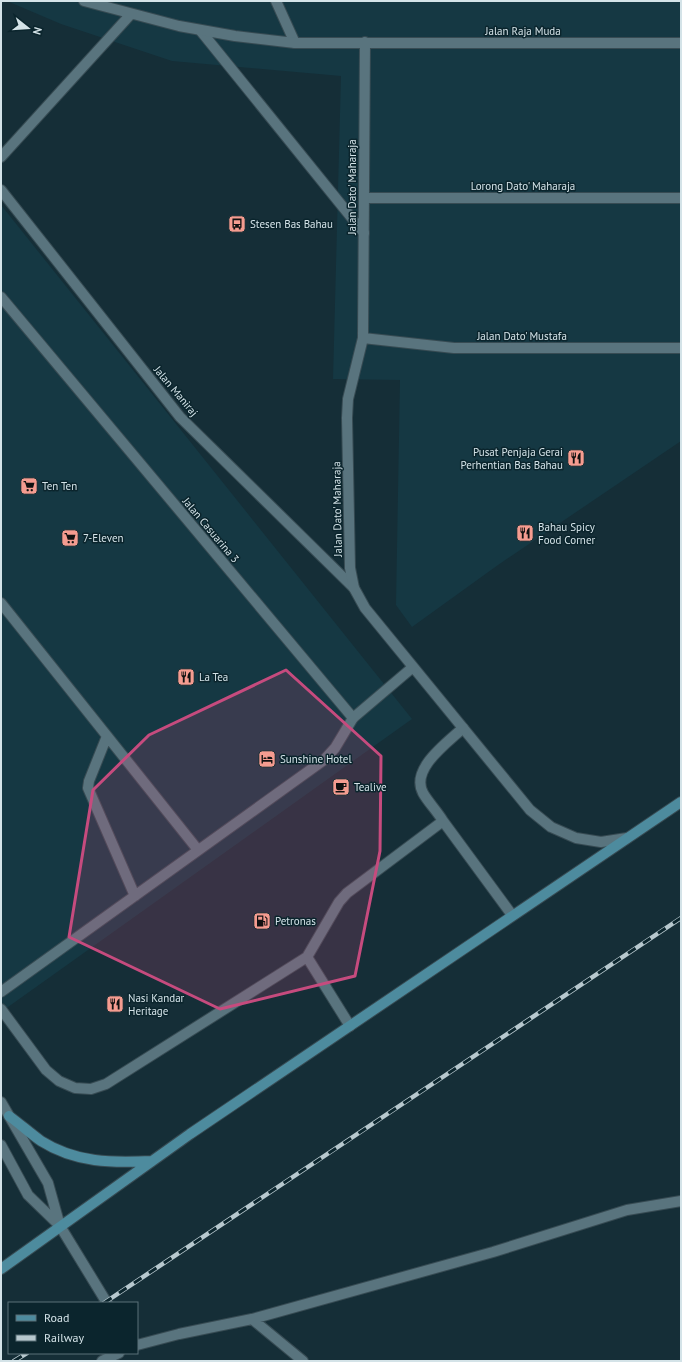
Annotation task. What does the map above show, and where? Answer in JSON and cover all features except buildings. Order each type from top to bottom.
[{"type":"main road","points":[[1,1267],[152,1161],[681,802]]},
{"type":"main road","points":[[9,1116],[42,1141],[65,1153],[94,1161],[152,1161]]},
{"type":"street","name":"Jalan Raja Muda","points":[[84,1],[131,14],[200,30],[295,43],[681,43]]},
{"type":"street","points":[[276,1],[295,43]]},
{"type":"street","points":[[1,157],[131,14]]},
{"type":"street","points":[[200,30],[364,233]]},
{"type":"street","name":"Jalan Dato' Maharaja","points":[[364,42],[363,338],[348,399],[347,418],[350,568],[354,588],[365,608],[530,810],[551,827],[576,838],[602,842],[627,838]]},
{"type":"street","name":"Jalan Maniraj","points":[[1,190],[180,417],[354,588]]},
{"type":"street","name":"Lorong Dato' Maharaja","points":[[364,198],[681,198]]},
{"type":"street","name":"Jalan Casuarina 3","points":[[1,296],[352,718]]},
{"type":"street","name":"Jalan Dato' Mustafa","points":[[363,338],[454,348],[681,348]]},
{"type":"street","points":[[1,603],[198,850]]},
{"type":"street","points":[[1,992],[324,760],[335,748],[352,718],[413,667]]},
{"type":"street","points":[[462,728],[428,761],[420,776],[420,785],[423,792],[512,916]]},
{"type":"street","points":[[107,736],[89,781],[88,788],[135,896]]},
{"type":"street","points":[[1,1008],[46,1070],[59,1081],[75,1088],[91,1089],[106,1084],[307,957],[339,902],[347,893],[443,820]]},
{"type":"street","points":[[307,957],[350,1026]]},
{"type":"street","points":[[1,1102],[48,1183],[60,1226]]},
{"type":"street","points":[[1,1145],[28,1195],[60,1226],[106,1302]]},
{"type":"street","points":[[138,1345],[179,1334],[252,1319],[493,1252],[627,1210],[681,1201]]},
{"type":"street","points":[[252,1319],[303,1361]]},
{"type":"street","points":[[102,1361],[117,1354]]},
{"type":"highlighted area","points":[[286,670],[381,756],[380,851],[355,976],[220,1009],[69,937],[93,790],[149,735]]},
{"type":"shaded area","points":[[7,1],[681,1],[681,441],[498,565],[412,627],[396,605],[400,380],[333,379],[341,76],[172,61],[61,24]]},
{"type":"shaded area","points":[[1,205],[412,719],[1,1012]]},
{"type":"railway","points":[[105,1302],[681,918]]},
{"type":"railway","points":[[14,1361],[25,1354]]},
{"type":"place","name":"Stesen Bas Bahau","points":[[237,224]]},
{"type":"place","name":"Pusat Penjaja Gerai Perhentian Bas Bahau","points":[[576,458]]},
{"type":"place","name":"Ten Ten","points":[[29,486]]},
{"type":"place","name":"Bahau Spicy Food Corner","points":[[525,533]]},
{"type":"place","name":"7-Eleven","points":[[70,538]]},
{"type":"place","name":"La Tea","points":[[186,677]]},
{"type":"place","name":"Sunshine Hotel","points":[[267,759]]},
{"type":"place","name":"Tealive","points":[[341,787]]},
{"type":"place","name":"Petronas","points":[[262,921]]},
{"type":"place","name":"Nasi Kandar Heritage","points":[[115,1004]]}]
